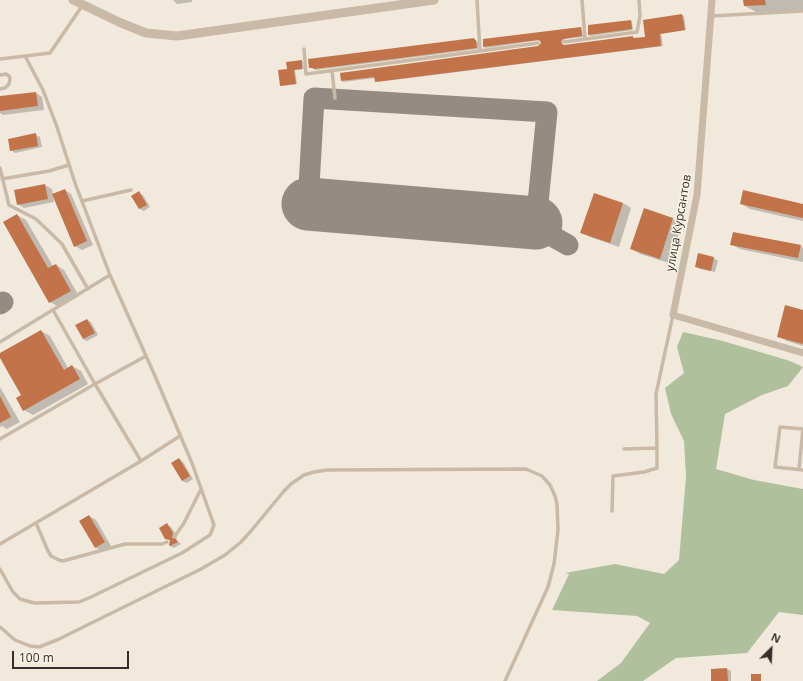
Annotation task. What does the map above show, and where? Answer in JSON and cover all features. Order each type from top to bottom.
[{"type":"street","points":[[73,0],[83,3],[121,23],[146,33],[177,36],[434,0]]},
{"type":"street","name":"улица Курсантов","points":[[673,315],[697,195],[712,0]]},
{"type":"street","points":[[673,315],[803,353]]},
{"type":"lane","points":[[477,0],[480,51]]},
{"type":"lane","points":[[582,0],[585,40]]},
{"type":"lane","points":[[564,42],[637,32],[640,16],[639,0]]},
{"type":"lane","points":[[0,60],[50,53],[83,3]]},
{"type":"lane","points":[[710,16],[803,11]]},
{"type":"lane","points":[[304,49],[306,74],[538,44]]},
{"type":"lane","points":[[0,568],[13,592],[20,599],[28,602],[79,602],[182,553],[210,535],[214,525],[180,436],[110,275],[46,98],[25,56]]},
{"type":"lane","points":[[332,70],[335,98]]},
{"type":"lane","points":[[0,75],[6,74],[10,79],[9,84],[5,88],[0,88]]},
{"type":"lane","points":[[2,179],[49,171],[69,165]]},
{"type":"lane","points":[[0,169],[9,205],[36,219],[62,244],[88,289]]},
{"type":"lane","points":[[82,201],[131,190]]},
{"type":"lane","points":[[0,342],[110,275]]},
{"type":"lane","points":[[53,310],[141,461]]},
{"type":"lane","points":[[612,511],[613,476],[644,472],[657,468],[656,394],[673,315]]},
{"type":"lane","points":[[0,439],[146,356]]},
{"type":"lane","points":[[780,427],[803,429],[801,469],[775,467],[780,427]]},
{"type":"lane","points":[[0,544],[141,461],[180,436]]},
{"type":"lane","points":[[624,448],[657,448]]},
{"type":"lane","points":[[0,627],[15,640],[23,644],[39,647],[58,640],[201,569],[225,555],[246,537],[291,484],[304,475],[327,470],[526,469],[542,476],[550,485],[558,504],[558,530],[554,564],[548,587],[505,681]]},
{"type":"lane","points":[[175,536],[184,523],[201,489]]},
{"type":"lane","points":[[36,524],[51,556],[63,561],[125,544],[162,544],[167,542]]},
{"type":"green space","points":[[683,332],[723,341],[790,361],[803,367],[788,386],[762,395],[725,414],[716,469],[754,480],[803,489],[803,615],[779,612],[747,653],[676,658],[643,681],[597,681],[621,663],[650,623],[637,616],[552,610],[569,574],[565,573],[615,564],[664,574],[679,560],[686,477],[684,441],[671,414],[665,388],[684,373],[677,347]]},
{"type":"building","points":[[743,0],[765,0],[766,5],[744,6]]},
{"type":"building","points":[[682,14],[685,30],[660,34],[661,46],[375,82],[374,77],[341,81],[340,73],[538,46],[541,43],[538,40],[483,47],[483,39],[581,27],[582,36],[563,39],[561,41],[562,44],[564,45],[633,36],[633,38],[645,37],[643,20]]},
{"type":"building","points":[[631,20],[632,29],[588,35],[588,25]]},
{"type":"building","points":[[474,38],[476,40],[477,48],[339,66],[313,69],[309,68],[308,59]]},
{"type":"building","points":[[302,60],[302,69],[294,70],[296,84],[280,86],[278,70],[287,69],[286,62]]},
{"type":"building","points":[[36,92],[38,106],[0,111],[0,96]]},
{"type":"building","points":[[36,133],[38,146],[10,151],[8,139]]},
{"type":"building","points":[[45,184],[48,199],[17,205],[14,190]]},
{"type":"building","points":[[65,189],[87,241],[74,247],[52,194]]},
{"type":"building","points":[[743,190],[803,204],[803,218],[740,204]]},
{"type":"building","points":[[139,191],[147,205],[139,209],[131,196]]},
{"type":"building","points":[[594,193],[623,203],[610,243],[580,233]]},
{"type":"building","points":[[644,208],[673,218],[660,259],[630,249]]},
{"type":"building","points":[[17,214],[48,268],[56,264],[71,291],[49,303],[3,222]]},
{"type":"building","points":[[733,232],[801,245],[798,258],[730,245]]},
{"type":"building","points":[[698,253],[714,257],[711,271],[695,267]]},
{"type":"building","points":[[785,305],[803,310],[803,344],[777,337]]},
{"type":"building","points":[[87,319],[95,333],[83,339],[75,325]]},
{"type":"building","points":[[41,330],[64,370],[72,365],[80,379],[23,411],[16,398],[21,395],[0,358],[0,353]]},
{"type":"building","points":[[0,396],[11,417],[0,423]]},
{"type":"building","points":[[179,458],[190,476],[182,481],[171,463]]},
{"type":"building","points":[[89,515],[105,542],[95,548],[79,521]]},
{"type":"building","points":[[167,523],[173,533],[172,538],[176,539],[178,542],[170,546],[170,540],[165,539],[159,528]]},
{"type":"building","points":[[727,668],[728,681],[711,681],[711,669]]},
{"type":"building","points":[[751,674],[761,674],[761,681],[751,681]]},
{"type":"taxiway","points":[[308,204],[314,98],[547,112],[536,223],[543,231],[568,245]]},
{"type":"runway","points":[[308,204],[536,223]]}]
